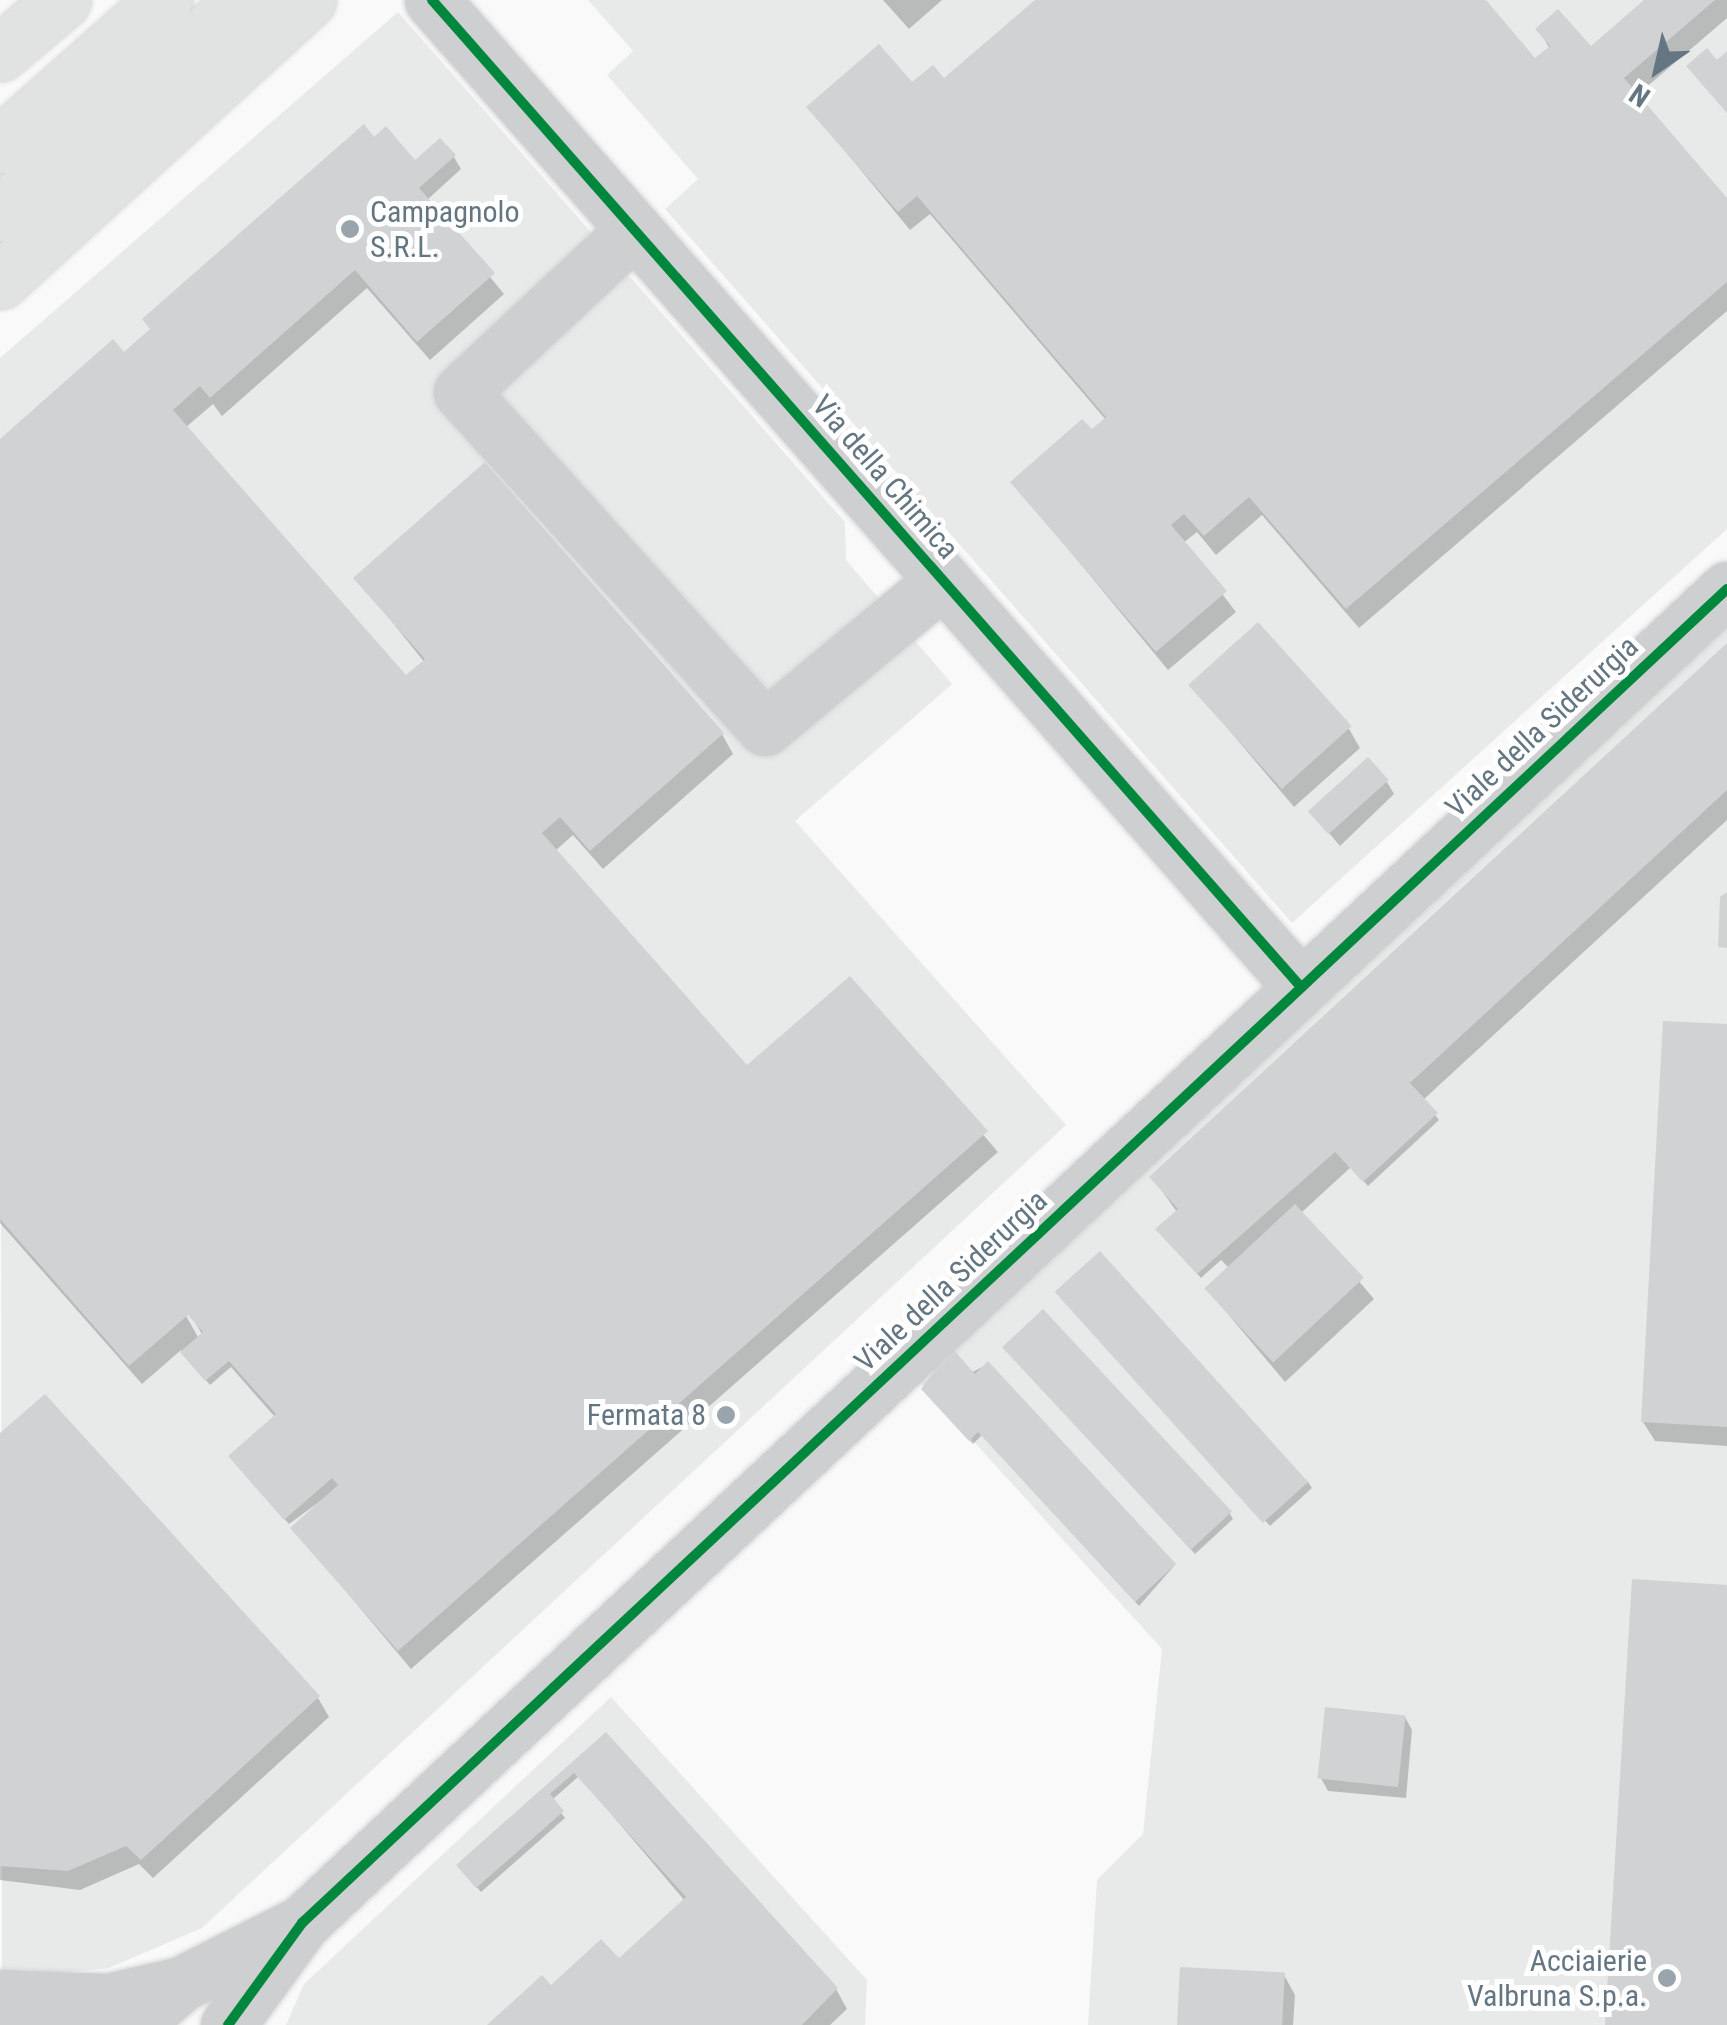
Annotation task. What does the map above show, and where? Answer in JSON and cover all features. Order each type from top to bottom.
[{"type":"highway","points":[[0,53],[63,0]]},
{"type":"highway","points":[[0,145],[164,0]]},
{"type":"highway","points":[[0,213],[244,0]]},
{"type":"highway","points":[[0,281],[308,0]]},
{"type":"street","name":"Via della Chimica","points":[[432,0],[1301,986]]},
{"type":"street","points":[[634,230],[461,392],[765,728],[942,580]]},
{"type":"street","name":"Viale della Siderurgia","points":[[245,2016],[302,1923],[1727,589]]},
{"type":"street","name":"Viale della Siderurgia","points":[[0,1997],[108,2001],[181,1984],[302,1923]]},
{"type":"street","name":"Viale della Siderurgia","points":[[134,2025],[181,1984]]},
{"type":"shaded area","points":[[588,0],[1727,0],[1727,529],[1292,923],[665,209],[698,179],[607,75],[633,51]]},
{"type":"shaded area","points":[[398,12],[845,522],[846,560],[952,684],[795,821],[1066,1125],[202,1928],[109,1968],[2,1978],[0,358]]},
{"type":"shaded area","points":[[1727,616],[1727,2025],[1088,2025],[1097,1880],[1143,1834],[1162,1649],[907,1368]]},
{"type":"shaded area","points":[[611,1697],[867,1980],[865,2025],[286,2025],[304,1984]]},
{"type":"building","points":[[1035,0],[1486,0],[1535,58],[1550,46],[1535,29],[1558,9],[1591,46],[1644,0],[1715,0],[1624,78],[1727,198],[1727,282],[1346,609],[1249,497],[1204,536],[1184,514],[1171,525],[1227,591],[1156,652],[1010,482],[1082,419],[1092,429],[1106,417],[917,196],[898,212],[806,107],[879,44],[912,82],[933,65],[944,78]]},
{"type":"building","points":[[1707,48],[1717,60],[1727,51],[1727,113],[1686,66]]},
{"type":"building","points":[[364,124],[374,137],[386,126],[415,160],[440,138],[456,155],[419,188],[495,273],[417,342],[355,270],[210,398],[200,386],[173,410],[406,675],[425,659],[353,578],[485,462],[724,733],[590,851],[560,817],[542,833],[747,1065],[850,976],[988,1131],[398,1651],[290,1528],[338,1485],[332,1478],[284,1520],[228,1456],[276,1414],[229,1361],[205,1381],[180,1352],[203,1332],[188,1315],[129,1366],[0,1219],[0,439],[113,339],[124,352],[150,329],[142,319]]},
{"type":"building","points":[[1258,622],[1352,726],[1282,789],[1188,685]]},
{"type":"building","points":[[1727,643],[1727,790],[1410,1083],[1438,1113],[1363,1182],[1335,1152],[1197,1274],[1155,1229],[1178,1209],[1149,1177]]},
{"type":"building","points":[[1368,757],[1389,780],[1329,834],[1308,811]]},
{"type":"building","points":[[1727,892],[1727,948],[1718,947],[1720,897]]},
{"type":"building","points":[[1663,1021],[1727,1024],[1727,1427],[1641,1422]]},
{"type":"building","points":[[1295,1204],[1364,1278],[1273,1362],[1204,1289]]},
{"type":"building","points":[[1100,1251],[1308,1482],[1263,1523],[1055,1292]]},
{"type":"building","points":[[1043,1309],[1232,1512],[1191,1550],[1002,1347]]},
{"type":"building","points":[[951,1347],[975,1374],[988,1361],[1176,1564],[1135,1602],[978,1432],[969,1441],[921,1389]]},
{"type":"building","points":[[45,1394],[320,1696],[141,1860],[126,1846],[68,1871],[0,1866],[0,1433]]},
{"type":"building","points":[[1632,1579],[1727,1585],[1727,2025],[1605,2025]]},
{"type":"building","points":[[1325,1707],[1406,1715],[1398,1787],[1317,1779]]},
{"type":"building","points":[[606,1732],[838,1988],[802,2025],[487,2025],[542,1975],[551,1985],[601,1939],[619,1958],[686,1897],[574,1773],[550,1794],[564,1811],[476,1888],[456,1865]]},
{"type":"building","points":[[1180,1967],[1285,1972],[1282,2025],[1177,2025]]},
{"type":"cycle path","points":[[432,0],[1301,987]]},
{"type":"cycle path","points":[[228,2025],[302,1923],[1727,589]]},
{"type":"place","name":"Campagnolo S.R.L.","points":[[350,229]]},
{"type":"place","name":"Fermata 8","points":[[726,1415]]},
{"type":"place","name":"Acciaierie Valbruna S.p.a.","points":[[1667,1978]]}]
